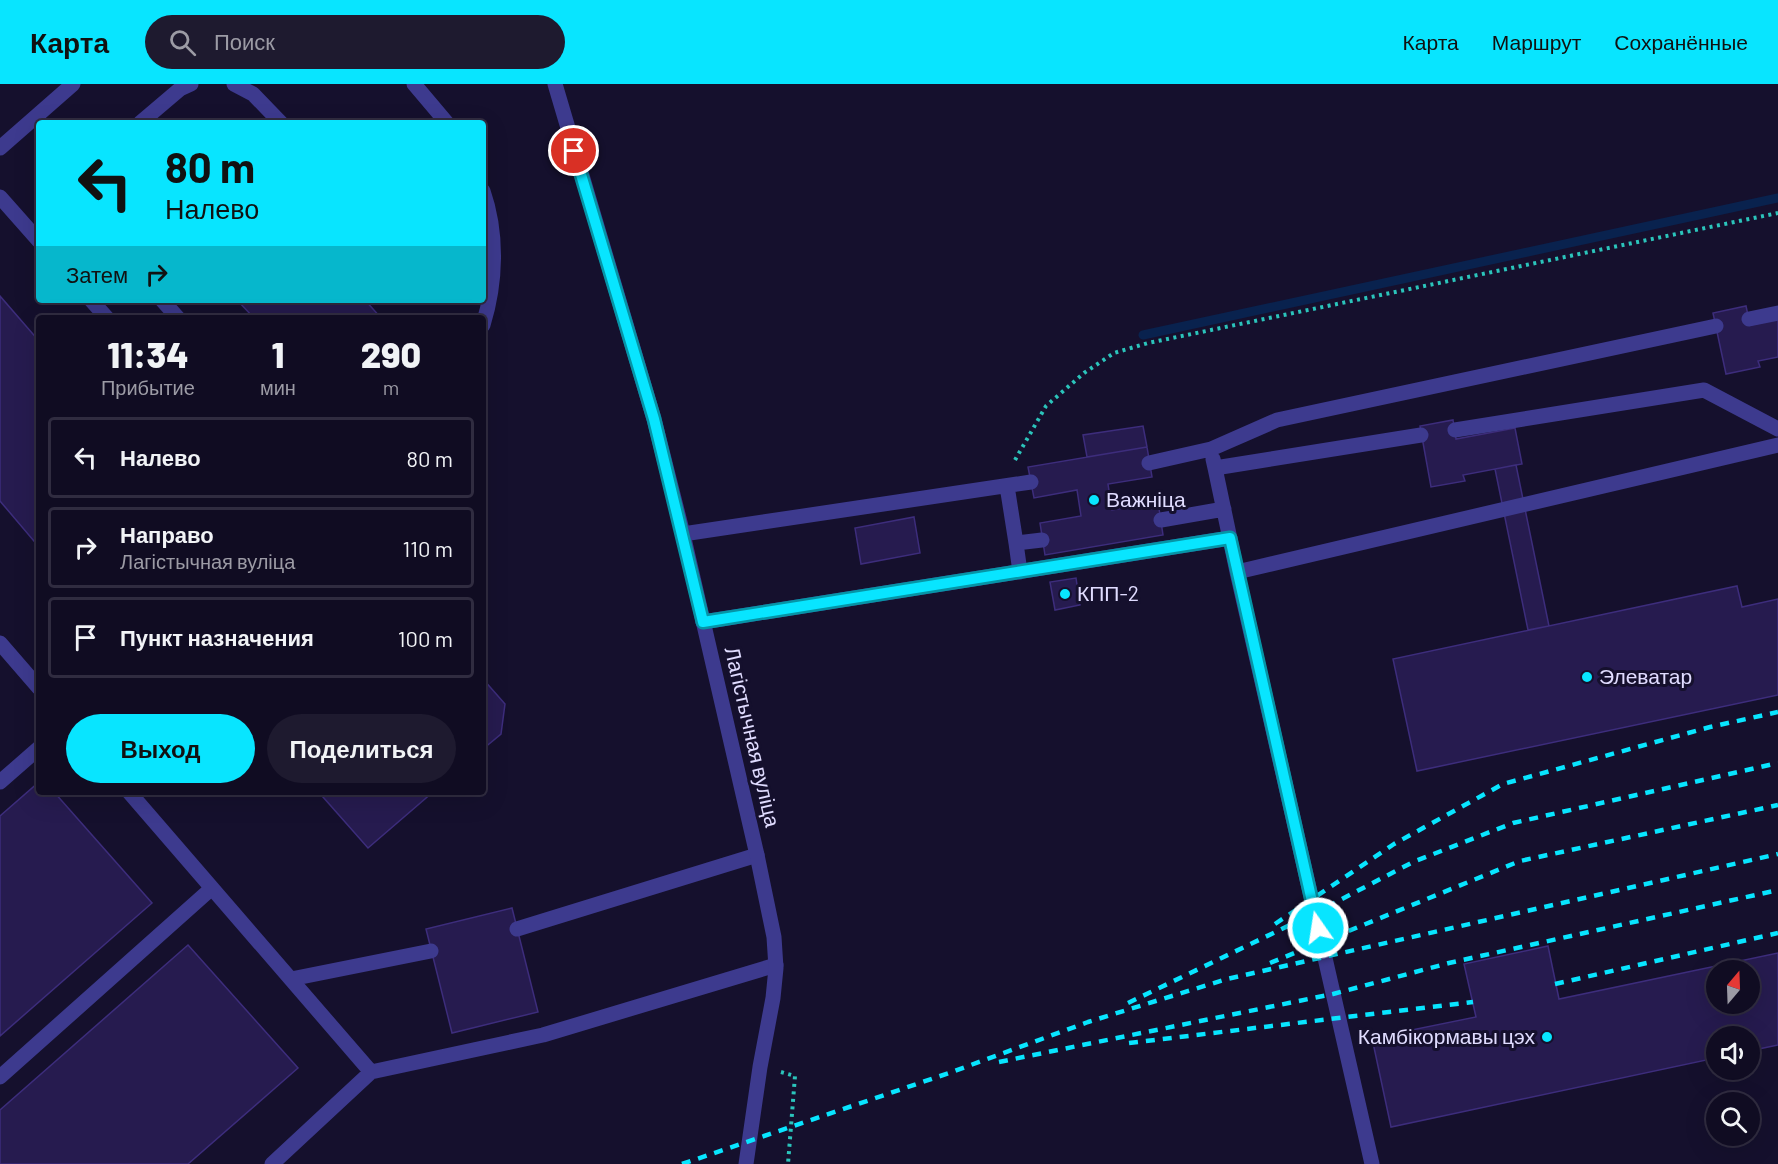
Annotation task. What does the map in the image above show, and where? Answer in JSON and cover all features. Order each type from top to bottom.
[{"type":"street","points":[[0,147],[73,84]]},
{"type":"street","points":[[144,120],[180,89],[191,84]]},
{"type":"street","points":[[234,84],[253,94],[278,120]]},
{"type":"street","points":[[414,84],[444,120]]},
{"type":"street","name":"Лагістычная вуліца","points":[[555,84],[654,419],[683,534],[774,937],[776,965],[773,998],[760,1066],[746,1164]]},
{"type":"street","points":[[0,197],[36,238]]},
{"type":"street","points":[[486,204],[492,231],[493,269],[486,316]]},
{"type":"street","points":[[94,303],[104,315]]},
{"type":"street","points":[[165,303],[175,315]]},
{"type":"street","points":[[1749,319],[1778,313]]},
{"type":"street","points":[[1149,463],[1211,449],[1277,420],[1716,326]]},
{"type":"street","points":[[1455,430],[1704,390],[1778,429]]},
{"type":"street","points":[[1215,468],[1421,435]]},
{"type":"street","points":[[1238,572],[1778,445]]},
{"type":"street","points":[[1211,449],[1372,1164]]},
{"type":"street","points":[[683,534],[1031,482]]},
{"type":"street","points":[[1007,486],[1020,572]]},
{"type":"street","points":[[1161,520],[1224,509]]},
{"type":"street","points":[[703,622],[1230,538]]},
{"type":"street","points":[[1016,543],[1042,540]]},
{"type":"street","points":[[0,643],[36,685]]},
{"type":"street","points":[[0,782],[36,751]]},
{"type":"street","points":[[132,795],[371,1072]]},
{"type":"street","points":[[518,929],[757,855]]},
{"type":"street","points":[[0,1077],[212,888]]},
{"type":"street","points":[[291,979],[431,951]]},
{"type":"street","points":[[272,1164],[371,1072],[543,1035],[776,965]]},
{"type":"path","points":[[1007,486],[1016,456],[1046,406],[1084,374],[1114,353],[1160,341],[1778,213]]},
{"type":"path","points":[[760,1066],[795,1077],[788,1164]]},
{"type":"building","points":[[0,296],[36,338],[36,543],[0,501]]},
{"type":"building","points":[[240,303],[368,303],[378,315],[251,315]]},
{"type":"building","points":[[1746,306],[1750,325],[1778,319],[1778,357],[1758,361],[1760,367],[1726,374],[1713,313]]},
{"type":"building","points":[[1453,420],[1456,439],[1515,428],[1522,464],[1463,475],[1465,481],[1431,487],[1420,426]]},
{"type":"building","points":[[1143,426],[1147,447],[1087,457],[1083,435]]},
{"type":"building","name":"Важніца","points":[[1147,447],[1152,477],[1108,484],[1112,510],[1158,502],[1163,535],[1045,555],[1040,523],[1081,516],[1077,490],[1034,498],[1028,467]]},
{"type":"building","points":[[1516,465],[1549,626],[1528,630],[1495,469]]},
{"type":"building","points":[[914,517],[920,553],[861,564],[855,528]]},
{"type":"building","name":"КПП-2","points":[[1076,578],[1080,605],[1055,610],[1050,582]]},
{"type":"building","name":"Элеватар","points":[[1737,586],[1742,607],[1778,599],[1778,695],[1417,771],[1393,659]]},
{"type":"building","points":[[486,682],[505,704],[501,734],[486,746]]},
{"type":"building","points":[[36,785],[36,795],[57,795],[152,903],[0,1036],[0,816]]},
{"type":"building","points":[[325,795],[430,795],[368,848],[323,797]]},
{"type":"building","points":[[512,908],[538,1012],[452,1033],[426,929]]},
{"type":"building","points":[[188,945],[298,1068],[188,1164],[0,1164],[0,1110]]},
{"type":"building","name":"Камбікормавы цэх","points":[[1548,946],[1559,999],[1706,968],[1706,1014],[1760,1014],[1760,960],[1745,960],[1778,953],[1778,1045],[1760,1049],[1760,1026],[1706,1026],[1706,1060],[1391,1127],[1372,1038],[1476,1017],[1464,964]]},
{"type":"waterway","points":[[1143,335],[1778,198]]},
{"type":"railway","points":[[1275,924],[1394,844],[1503,784],[1710,727],[1778,712]]},
{"type":"railway","points":[[1128,1003],[1315,913],[1413,862],[1513,823],[1778,763]]},
{"type":"railway","points":[[1270,963],[1520,861],[1778,805]]},
{"type":"railway","points":[[682,1164],[949,1073],[1088,1022],[1227,979],[1778,854]]},
{"type":"railway","points":[[999,1062],[1333,994],[1449,963],[1778,890]]},
{"type":"railway","points":[[1555,984],[1778,933]]},
{"type":"railway","points":[[1129,1043],[1473,1002]]},
{"type":"place","name":"Важніца","points":[[1094,500]]},
{"type":"place","name":"КПП-2","points":[[1065,594]]},
{"type":"place","name":"Элеватар","points":[[1587,677]]},
{"type":"place","name":"Камбікормавы цэх","points":[[1547,1037]]},
{"type":"route","points":[[574,151],[654,419],[703,622],[1230,538],[1318,928]]}]
